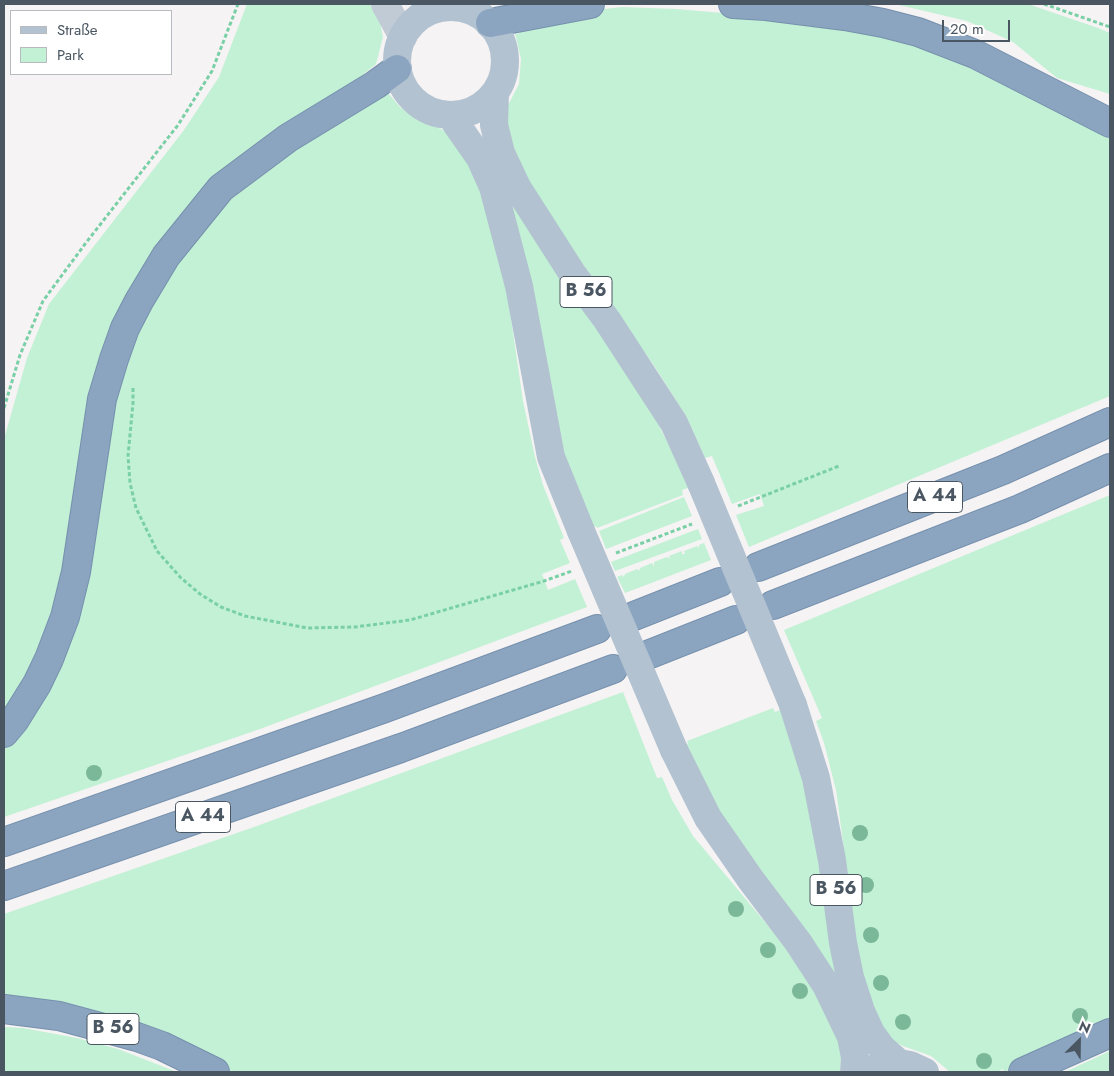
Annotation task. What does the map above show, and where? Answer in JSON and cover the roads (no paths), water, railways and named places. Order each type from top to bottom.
[{"type":"highway","points":[[490,23],[590,4]]},
{"type":"highway","points":[[733,4],[766,6],[845,16],[918,32],[974,54],[1110,123]]},
{"type":"highway","points":[[4,733],[14,722],[37,684],[50,659],[65,617],[76,572],[102,399],[125,328],[139,301],[166,256],[220,188],[288,138],[368,90],[398,69]]},
{"type":"highway","name":"A 44","points":[[758,567],[1003,470],[1110,422]]},
{"type":"highway","name":"A 44","points":[[773,605],[1020,509],[1110,468]]},
{"type":"highway","points":[[634,616],[720,582]]},
{"type":"highway","points":[[650,654],[736,620]]},
{"type":"highway","name":"A 44","points":[[4,842],[386,708],[597,629]]},
{"type":"highway","name":"A 44","points":[[4,886],[401,748],[613,669]]},
{"type":"highway","name":"B 56","points":[[4,1009],[59,1016],[128,1034],[162,1046],[216,1072]]},
{"type":"highway","points":[[1023,1072],[1102,1037]]},
{"type":"highway","points":[[1050,1072],[1076,1059],[1102,1037]]},
{"type":"main road","points":[[384,4],[403,36],[398,52],[398,69],[405,89],[413,99],[423,107],[436,113],[450,115],[471,112],[495,94]]},
{"type":"main road","name":"B 56","points":[[403,36],[416,20],[433,6],[450,6],[460,7],[477,13],[490,23],[500,37],[506,56],[503,77],[495,94],[494,125],[501,153],[518,187],[567,265],[607,320],[674,423],[793,705],[816,778],[832,860],[843,943],[850,978],[871,1033],[882,1048],[899,1063]]},
{"type":"main road","points":[[450,115],[480,158],[493,187],[519,286],[551,457],[581,531],[674,750],[708,818],[751,880],[798,942],[826,985],[851,1037],[855,1057],[854,1072]]},
{"type":"main road","name":"B 56","points":[[866,1072],[878,1066],[899,1063],[910,1065],[925,1072]]}]
